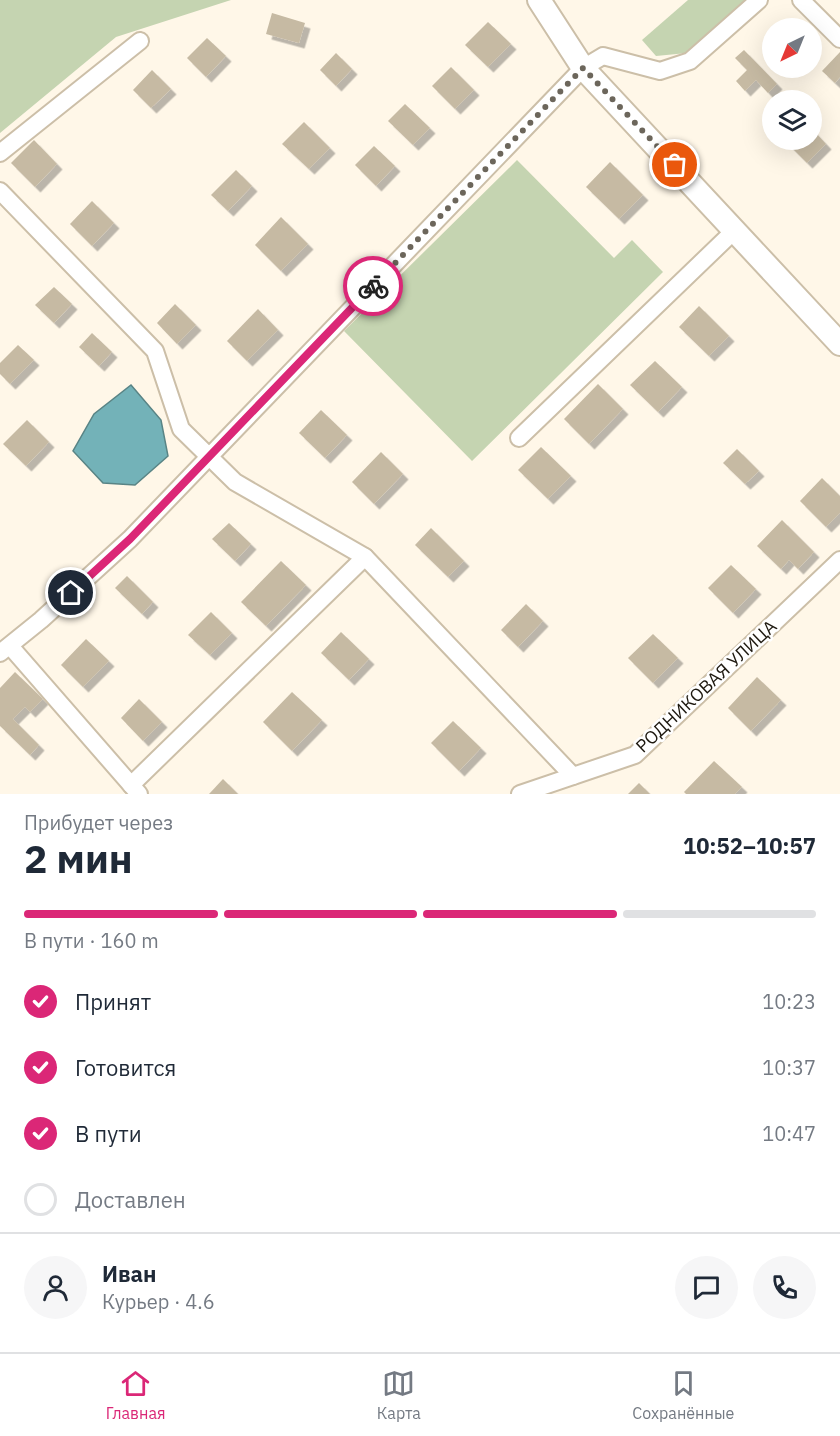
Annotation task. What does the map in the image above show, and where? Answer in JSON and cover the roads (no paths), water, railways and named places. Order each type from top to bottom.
[{"type":"main road","points":[[539,0],[583,68],[840,344]]},
{"type":"street","points":[[365,556],[135,790],[5,649],[41,620],[130,539],[583,68],[603,56],[660,70],[690,61],[759,0]]},
{"type":"street","points":[[801,0],[840,39]]},
{"type":"street","points":[[0,153],[140,41]]},
{"type":"street","points":[[0,191],[154,351],[181,429],[235,482],[365,556],[573,776]]},
{"type":"street","points":[[519,438],[735,230]]},
{"type":"street","name":"РОДНИКОВАЯ УЛИЦА","points":[[520,794],[635,755],[840,560]]},
{"type":"water","points":[[131,385],[161,420],[168,456],[135,485],[103,483],[73,451],[94,414]]}]
